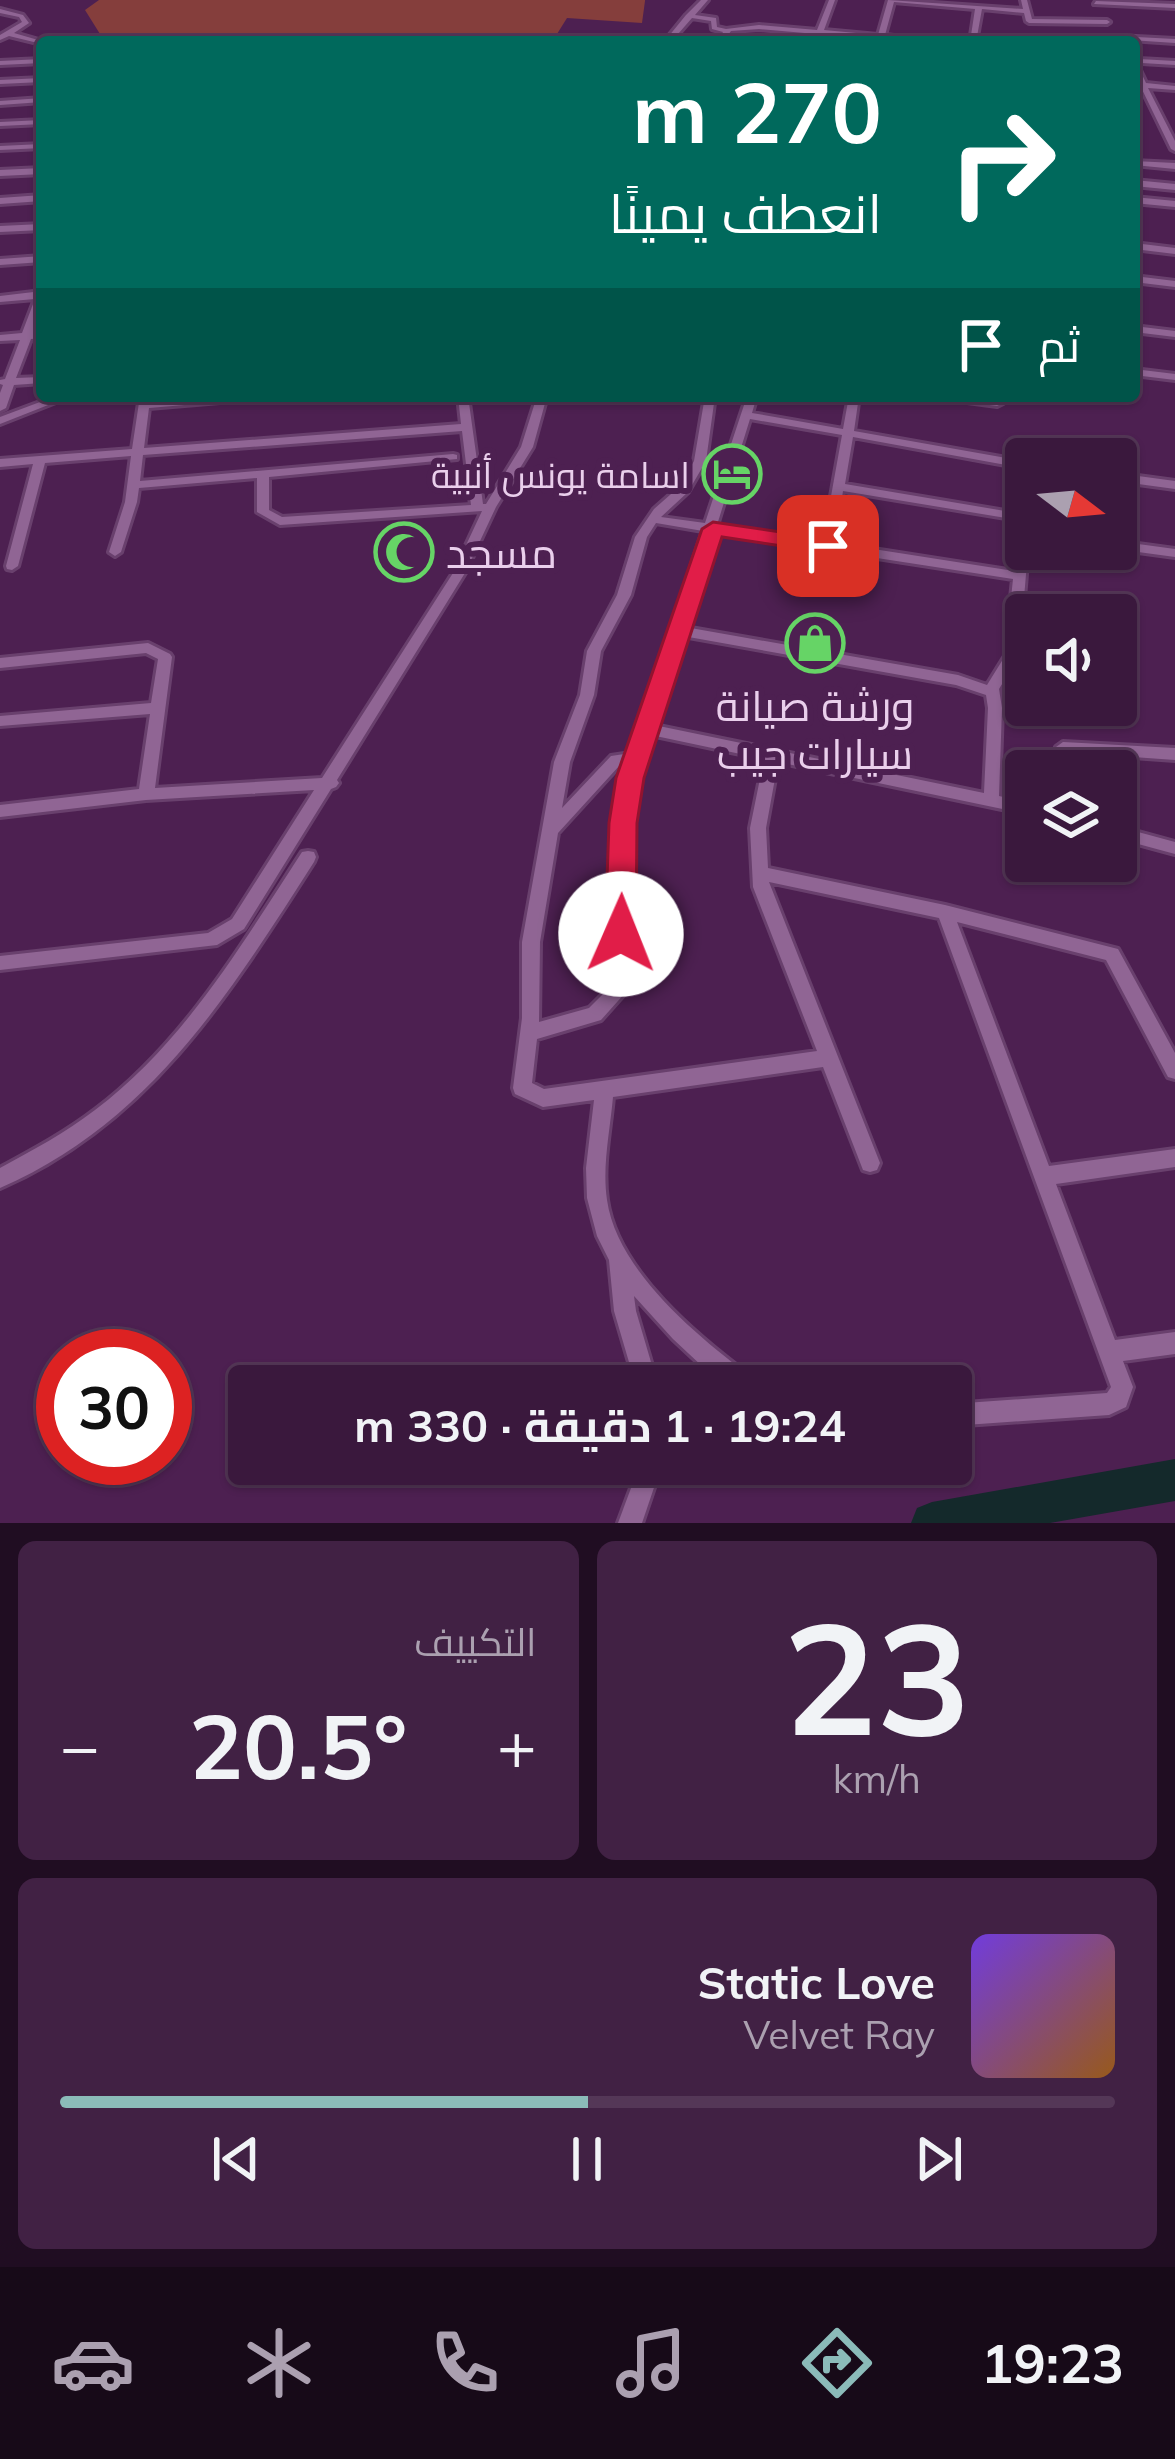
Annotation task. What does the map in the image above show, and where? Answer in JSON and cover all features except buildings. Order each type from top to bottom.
[{"type":"street","points":[[672,36],[705,0]]},
{"type":"street","points":[[818,36],[832,0]]},
{"type":"street","points":[[881,36],[891,0],[1025,11]]},
{"type":"street","points":[[1024,0],[1026,20],[1107,22]]},
{"type":"street","points":[[1095,2],[1169,4]]},
{"type":"street","points":[[1095,2],[1116,36]]},
{"type":"street","points":[[974,36],[979,7]]},
{"type":"street","points":[[0,11],[26,20],[0,38]]},
{"type":"street","points":[[688,16],[715,20],[714,28],[726,31],[761,27],[814,36]]},
{"type":"street","points":[[757,36],[761,27]]},
{"type":"street","points":[[787,36],[790,29]]},
{"type":"street","points":[[723,36],[726,31]]},
{"type":"street","points":[[10,34],[36,40]]},
{"type":"street","points":[[1140,40],[1175,40]]},
{"type":"street","points":[[0,63],[36,61]]},
{"type":"street","points":[[1140,64],[1175,63]]},
{"type":"street","points":[[1140,71],[1175,149]]},
{"type":"street","points":[[0,82],[36,80]]},
{"type":"street","points":[[1144,85],[1175,88]]},
{"type":"street","points":[[0,103],[36,100]]},
{"type":"street","points":[[1140,112],[1158,113]]},
{"type":"street","points":[[0,124],[36,122]]},
{"type":"street","points":[[0,148],[36,146]]},
{"type":"street","points":[[1140,163],[1175,166]]},
{"type":"street","points":[[0,173],[36,171]]},
{"type":"street","points":[[1140,183],[1175,187]]},
{"type":"street","points":[[0,200],[36,198]]},
{"type":"street","points":[[1140,203],[1175,204]]},
{"type":"street","points":[[0,229],[36,226]]},
{"type":"street","points":[[1140,247],[1175,250]]},
{"type":"street","points":[[0,262],[36,260]]},
{"type":"street","points":[[1140,281],[1175,284]]},
{"type":"street","points":[[0,298],[36,295]]},
{"type":"street","points":[[1140,330],[1175,334]]},
{"type":"street","points":[[0,338],[35,336]]},
{"type":"street","points":[[0,408],[6,382],[35,336]]},
{"type":"street","points":[[1140,373],[1175,377]]},
{"type":"street","points":[[6,382],[36,380]]},
{"type":"street","points":[[0,421],[50,402]]},
{"type":"street","points":[[115,552],[134,485],[145,402]]},
{"type":"street","points":[[464,402],[483,507]]},
{"type":"street","points":[[0,963],[203,941],[226,934],[238,924],[459,573],[483,507],[527,447],[540,402]]},
{"type":"street","points":[[709,402],[706,438],[694,472],[640,537],[624,595],[594,651],[587,695],[562,762],[531,942],[530,1033],[520,1078],[531,1096],[604,1092],[830,1058]]},
{"type":"street","points":[[530,1033],[595,1014],[617,992],[623,823],[635,758],[713,529],[750,402]]},
{"type":"street","points":[[828,546],[853,402]]},
{"type":"street","points":[[990,402],[997,403]]},
{"type":"street","points":[[746,415],[1005,458]]},
{"type":"street","points":[[0,463],[466,427]]},
{"type":"street","points":[[134,485],[453,457]]},
{"type":"street","points":[[12,566],[40,460]]},
{"type":"street","points":[[263,472],[263,512],[275,520],[483,507]]},
{"type":"street","points":[[1137,480],[1175,485]]},
{"type":"street","points":[[838,487],[1005,523]]},
{"type":"street","points":[[652,519],[1020,576]]},
{"type":"street","points":[[1137,548],[1175,554]]},
{"type":"street","points":[[991,799],[995,685],[1012,656],[1020,570]]},
{"type":"street","points":[[677,630],[995,685]]},
{"type":"street","points":[[0,663],[158,649],[165,657],[146,794]]},
{"type":"street","points":[[0,721],[158,707]]},
{"type":"street","points":[[644,728],[1005,803]]},
{"type":"street","points":[[1064,747],[1175,754]]},
{"type":"street","points":[[772,754],[758,828],[759,873],[870,1163]]},
{"type":"street","points":[[552,829],[616,760],[635,758]]},
{"type":"street","points":[[0,811],[146,794],[331,783]]},
{"type":"street","points":[[1137,838],[1175,848]]},
{"type":"street","points":[[0,1178],[88,1128],[166,1061],[206,1013],[308,857]]},
{"type":"street","points":[[759,873],[1112,954],[1175,1071]]},
{"type":"street","points":[[945,912],[1122,1387],[1114,1402],[972,1413]]},
{"type":"street","points":[[604,1092],[598,1212],[619,1255],[654,1303],[717,1365]]},
{"type":"street","points":[[1043,1176],[1175,1158]]},
{"type":"street","points":[[619,1255],[625,1311],[641,1365]]},
{"type":"street","points":[[1110,1352],[1175,1343]]},
{"type":"street","points":[[630,1523],[644,1485]]},
{"type":"shaded area","points":[[99,0],[645,0],[642,23],[567,18],[556,36],[101,36],[85,10]]},
{"type":"waterway","points":[[932,1523],[1175,1480]]},
{"type":"place","name":"اسامة يونس أنبية","points":[[732,474]]},
{"type":"place","name":"مسجد","points":[[404,552]]},
{"type":"place","name":"ورشة صيانة سيارات جيب","points":[[815,643]]},
{"type":"route","points":[[621,934],[623,823],[630,778],[713,529],[828,546]]}]
